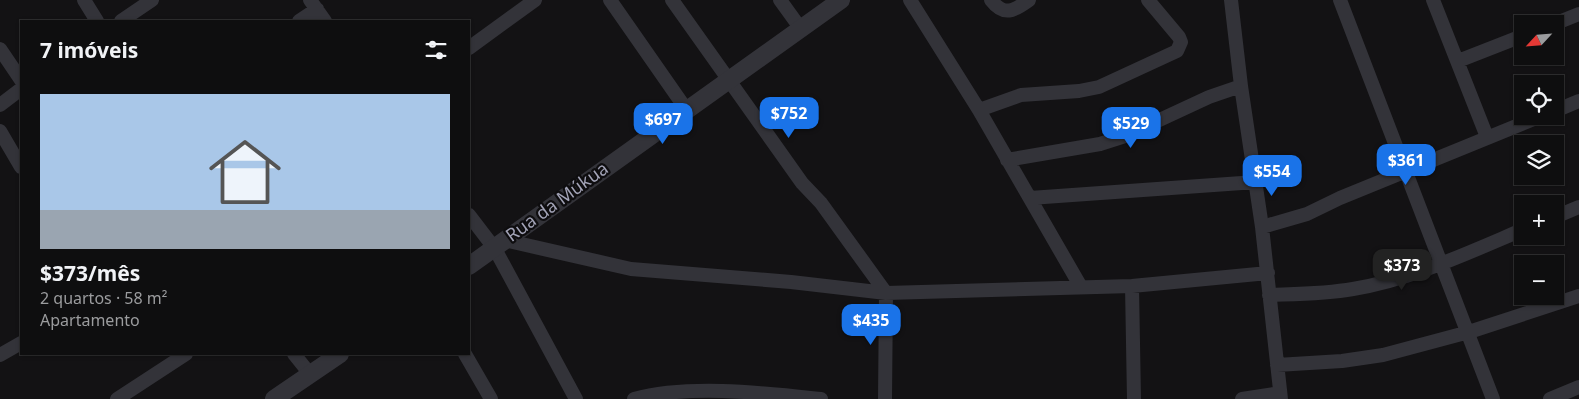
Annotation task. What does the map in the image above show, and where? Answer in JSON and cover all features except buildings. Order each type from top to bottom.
[{"type":"street","points":[[84,0],[96,20]]},
{"type":"street","points":[[122,20],[152,0]]},
{"type":"street","points":[[470,47],[535,0]]},
{"type":"street","points":[[610,0],[686,109]]},
{"type":"street","points":[[672,0],[802,183],[821,203],[886,293],[885,399]]},
{"type":"street","points":[[780,0],[801,30]]},
{"type":"street","name":"Rua da Múkua","points":[[470,265],[686,109],[730,82],[841,0]]},
{"type":"street","points":[[910,0],[979,110],[1081,287]]},
{"type":"street","points":[[991,0],[997,7],[1006,12],[1015,10],[1029,0]]},
{"type":"street","points":[[979,110],[1021,95],[1079,91],[1099,86],[1177,51],[1181,47],[1179,37],[1148,0]]},
{"type":"street","points":[[1232,0],[1241,86],[1268,273],[1281,396],[1242,399]]},
{"type":"street","points":[[1340,0],[1469,332],[1492,399]]},
{"type":"street","points":[[1433,0],[1487,137]]},
{"type":"street","points":[[301,20],[314,5],[324,20]]},
{"type":"street","points":[[1564,20],[1579,14]]},
{"type":"street","points":[[1458,60],[1514,39]]},
{"type":"street","points":[[0,49],[20,79]]},
{"type":"street","points":[[1007,160],[1100,144],[1125,136],[1208,97],[1241,86]]},
{"type":"street","points":[[0,104],[20,90]]},
{"type":"street","points":[[1564,107],[1579,101]]},
{"type":"street","points":[[1262,227],[1307,214],[1517,125]]},
{"type":"street","points":[[0,131],[20,165]]},
{"type":"street","points":[[1030,198],[1256,182]]},
{"type":"street","points":[[1564,213],[1579,207]]},
{"type":"street","points":[[470,216],[499,245],[576,399]]},
{"type":"street","points":[[1269,295],[1330,293],[1355,289],[1443,264],[1514,233]]},
{"type":"street","points":[[499,245],[631,269],[791,282],[886,293],[1132,286],[1268,273]]},
{"type":"street","points":[[1132,286],[1134,399]]},
{"type":"street","points":[[1277,365],[1342,361],[1368,357],[1469,332],[1579,296]]},
{"type":"street","points":[[0,355],[20,344]]},
{"type":"street","points":[[117,399],[184,355]]},
{"type":"street","points":[[295,355],[310,374]]},
{"type":"street","points":[[274,399],[338,355]]},
{"type":"street","points":[[466,355],[491,399]]},
{"type":"street","points":[[1550,399],[1579,387]]},
{"type":"street","points":[[634,399],[647,395],[719,392],[762,393],[821,399]]}]
